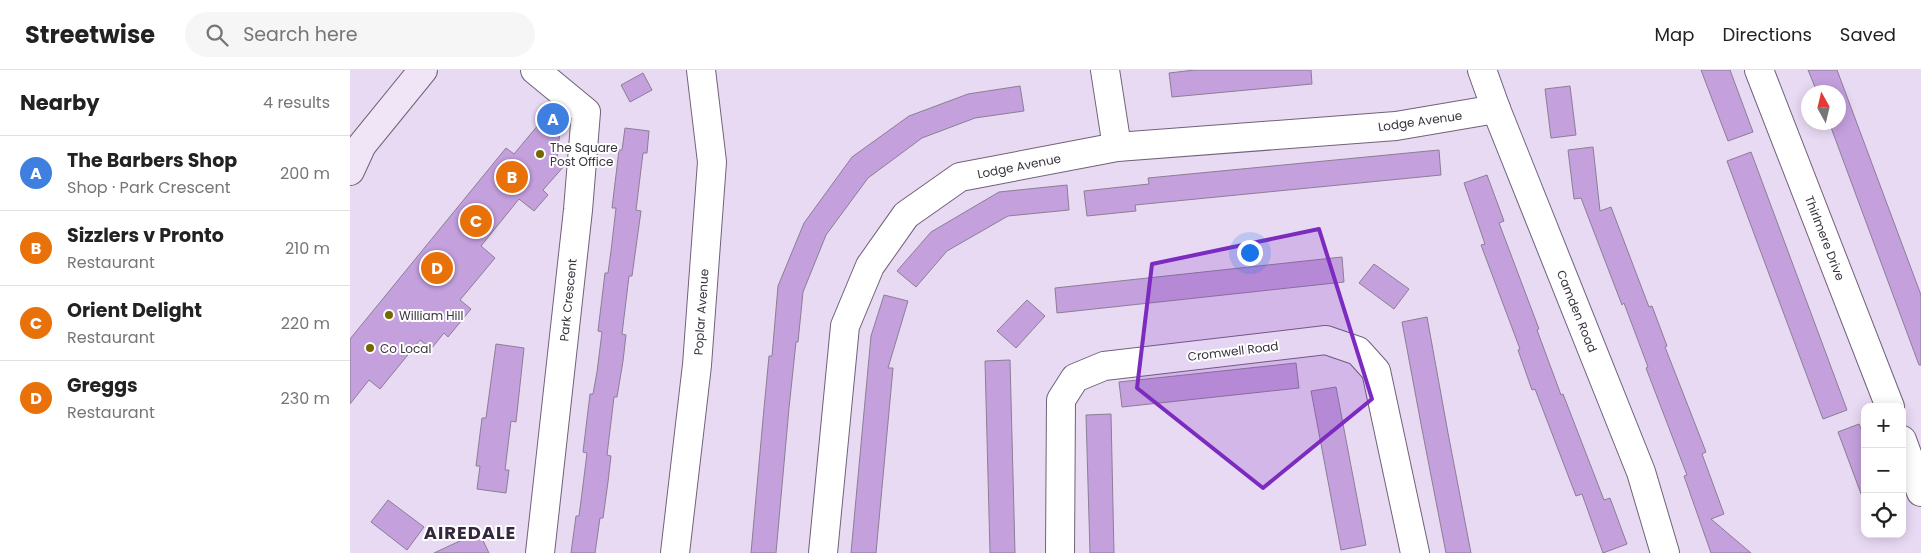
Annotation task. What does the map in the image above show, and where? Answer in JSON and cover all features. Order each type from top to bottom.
[{"type":"street","points":[[350,172],[356,150],[423,70]]},
{"type":"street","name":"Park Crescent","points":[[534,70],[586,112],[578,210],[540,553]]},
{"type":"street","name":"Poplar Avenue","points":[[675,553],[697,365],[712,162],[701,70]]},
{"type":"street","points":[[1105,70],[1117,147]]},
{"type":"street","name":"Camden Road","points":[[1482,70],[1641,472],[1665,553]]},
{"type":"street","name":"Thirlmere Drive","points":[[1759,70],[1888,403]]},
{"type":"street","name":"Lodge Avenue","points":[[823,553],[845,326],[870,266],[906,215],[960,177],[1117,147],[1396,126],[1496,109]]},
{"type":"street","name":"Cromwell Road","points":[[1060,553],[1060,400],[1075,378],[1104,366],[1326,340],[1358,351],[1376,371],[1415,553]]},
{"type":"street","points":[[1905,448],[1921,492]]},
{"type":"highlighted area","points":[[1319,229],[1372,399],[1263,488],[1137,388],[1152,264]]},
{"type":"building","points":[[1195,70],[1311,70],[1312,84],[1172,97],[1169,73]]},
{"type":"building","points":[[1701,70],[1730,70],[1753,132],[1728,141]]},
{"type":"building","points":[[1808,70],[1837,70],[1843,85],[1814,85]]},
{"type":"building","points":[[643,73],[652,90],[630,102],[621,85]]},
{"type":"building","points":[[1020,86],[1024,111],[975,118],[922,138],[868,178],[826,235],[803,292],[789,408],[776,553],[751,553],[769,356],[772,356],[778,286],[804,223],[852,157],[909,116],[968,94]]},
{"type":"building","points":[[1570,86],[1576,135],[1551,138],[1545,89]]},
{"type":"building","points":[[1846,94],[1921,295],[1921,365],[1919,365],[1832,130],[1846,130]]},
{"type":"building","points":[[554,106],[562,112],[557,158],[565,165],[543,190],[548,195],[534,211],[519,199],[481,246],[495,258],[460,300],[471,309],[448,337],[444,333],[431,349],[420,340],[380,389],[369,380],[350,404],[350,339],[506,148],[514,154]]},
{"type":"building","points":[[625,128],[649,131],[647,153],[643,153],[636,210],[641,211],[632,276],[629,276],[622,334],[626,335],[623,361],[617,397],[614,397],[607,455],[611,456],[608,482],[603,518],[600,518],[595,553],[571,553],[576,516],[579,516],[582,493],[587,453],[583,452],[590,394],[593,394],[597,372],[602,332],[598,331],[616,208],[612,208],[619,150],[622,150]]},
{"type":"building","points":[[1593,147],[1600,211],[1611,207],[1649,307],[1652,306],[1667,346],[1665,347],[1706,452],[1702,454],[1724,514],[1711,519],[1751,553],[1711,553],[1684,476],[1687,475],[1646,368],[1648,367],[1624,303],[1622,305],[1581,198],[1574,199],[1568,150]]},
{"type":"building","points":[[1439,150],[1441,175],[1135,205],[1136,211],[1087,216],[1084,191],[1149,184],[1148,178]]},
{"type":"building","points":[[1751,152],[1847,410],[1823,419],[1727,161]]},
{"type":"building","points":[[1487,175],[1504,221],[1499,223],[1539,329],[1537,330],[1561,395],[1563,394],[1604,500],[1610,498],[1627,544],[1603,553],[1582,494],[1576,496],[1535,389],[1532,390],[1518,350],[1520,349],[1481,245],[1485,244],[1464,183]]},
{"type":"building","points":[[1067,185],[1069,210],[1008,216],[947,251],[916,287],[897,271],[931,232],[999,192]]},
{"type":"building","points":[[1342,257],[1344,282],[1057,313],[1055,288]]},
{"type":"building","points":[[1374,264],[1409,289],[1394,309],[1359,283]]},
{"type":"building","points":[[884,295],[908,301],[888,368],[893,368],[876,553],[851,553],[871,336]]},
{"type":"building","points":[[1027,300],[1045,316],[1016,348],[997,331]]},
{"type":"building","points":[[1427,317],[1471,553],[1446,553],[1421,424],[1402,322]]},
{"type":"building","points":[[496,344],[524,348],[516,422],[511,421],[505,470],[509,470],[506,493],[477,489],[480,466],[476,466],[482,418],[486,418]]},
{"type":"building","points":[[1010,360],[1015,553],[990,553],[985,361]]},
{"type":"building","points":[[1296,363],[1299,388],[1122,407],[1119,382]]},
{"type":"building","points":[[1336,387],[1366,545],[1341,550],[1311,391]]},
{"type":"building","points":[[1111,414],[1114,553],[1090,553],[1086,415]]},
{"type":"building","points":[[1859,424],[1861,429],[1861,494],[1838,432]]},
{"type":"building","points":[[388,500],[424,527],[407,550],[371,522]]},
{"type":"building","points":[[479,532],[489,553],[434,553]]},
{"type":"place","name":"The Barbers Shop","points":[[553,119]]},
{"type":"place","name":"The Square Post Office","points":[[540,154]]},
{"type":"place","name":"Sizzlers v Pronto","points":[[512,177]]},
{"type":"place","name":"Orient Delight","points":[[476,221]]},
{"type":"place","name":"Greggs","points":[[437,268]]},
{"type":"place","name":"William Hill","points":[[389,315]]},
{"type":"place","name":"Co Local","points":[[370,348]]},
{"type":"district","name":"AIREDALE","points":[[470,532]]}]
